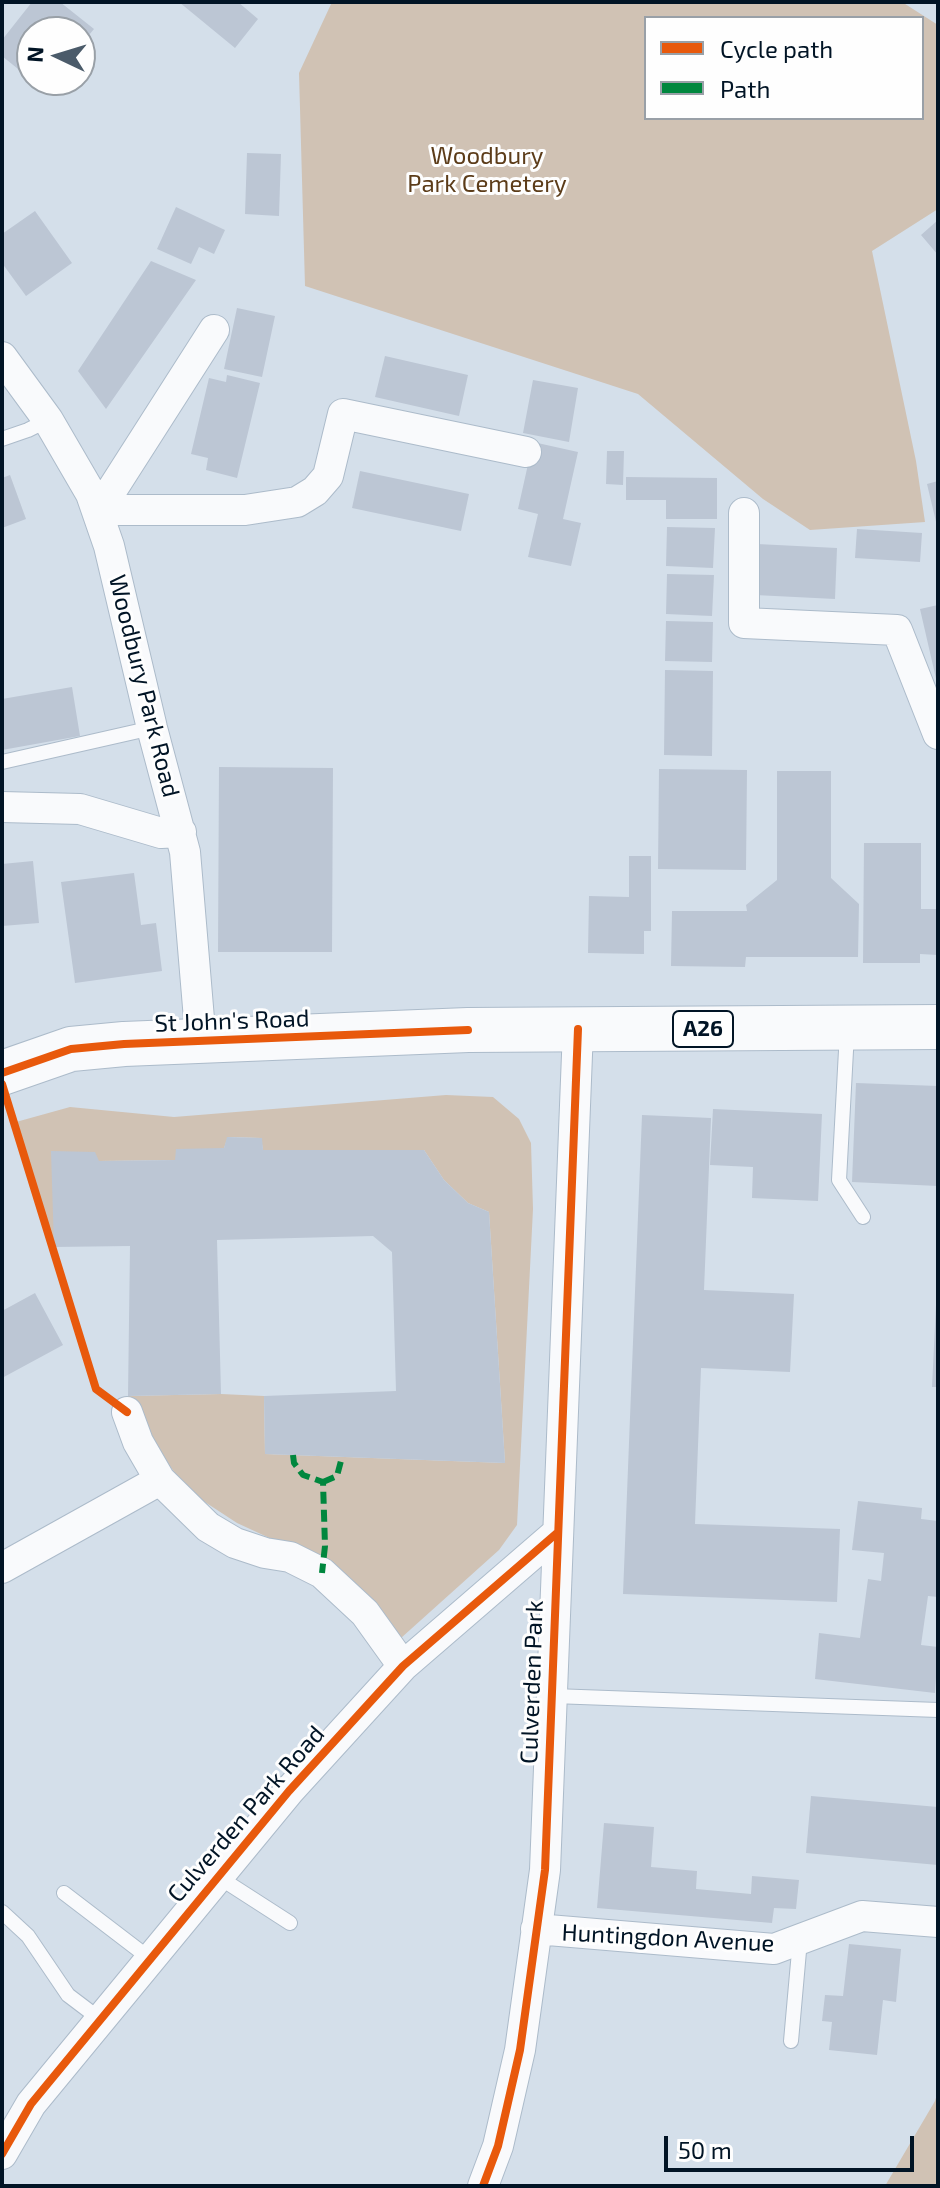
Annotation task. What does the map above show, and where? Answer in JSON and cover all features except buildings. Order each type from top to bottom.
[{"type":"highway","name":"St John's Road","points":[[2,1073],[71,1049],[124,1044],[468,1030],[938,1027]]},
{"type":"street","points":[[99,510],[214,330]]},
{"type":"street","name":"Woodbury Park Road","points":[[2,357],[48,420],[99,510],[152,728],[181,832],[192,908],[201,1043]]},
{"type":"street","points":[[99,510],[245,510],[297,502],[315,491],[328,476],[343,414],[526,452]]},
{"type":"street","points":[[744,513],[744,623],[897,630],[938,734]]},
{"type":"street","points":[[2,807],[80,809],[161,833],[181,832]]},
{"type":"street","name":"Culverden Park","points":[[483,2186],[498,2146],[520,2050],[545,1870],[578,1029]]},
{"type":"street","points":[[127,1412],[138,1442],[160,1480],[208,1527],[235,1543],[290,1557],[322,1573],[365,1613],[403,1666]]},
{"type":"street","points":[[2,1568],[160,1480]]},
{"type":"street","name":"Culverden Park Road","points":[[2,2154],[31,2104],[289,1791],[403,1666],[557,1533]]},
{"type":"street","name":"Huntingdon Avenue","points":[[536,1929],[774,1949],[862,1916],[938,1922]]},
{"type":"lane","points":[[2,439],[48,420]]},
{"type":"lane","points":[[2,762],[152,728]]},
{"type":"lane","points":[[847,1027],[839,1180],[863,1217]]},
{"type":"lane","points":[[553,1696],[938,1710]]},
{"type":"lane","points":[[217,1876],[290,1923]]},
{"type":"lane","points":[[64,1893],[149,1958]]},
{"type":"lane","points":[[2,1912],[28,1936],[68,1995],[101,2020]]},
{"type":"lane","points":[[791,2041],[800,1939]]},
{"type":"green space","name":"Woodbury Park Cemetery","points":[[332,2],[902,2],[924,16],[644,16],[644,120],[924,120],[924,16],[938,25],[938,209],[872,251],[916,461],[925,522],[810,530],[763,499],[638,394],[305,286],[299,73]]},
{"type":"green space","points":[[446,1095],[493,1097],[519,1119],[531,1143],[533,1209],[517,1525],[499,1550],[401,1638],[315,1559],[237,1523],[188,1491],[154,1444],[128,1396],[264,1396],[265,1454],[505,1463],[489,1212],[468,1203],[444,1180],[424,1150],[263,1150],[261,1138],[228,1137],[224,1148],[175,1160],[99,1161],[54,1247],[16,1122],[70,1107],[174,1117]]},
{"type":"green space","points":[[938,2091],[938,2186],[885,2186],[935,2101]]},
{"type":"marked path","points":[[293,1455],[294,1463],[303,1475],[323,1482],[325,1546],[322,1573]]},
{"type":"marked path","points":[[323,1482],[337,1476],[342,1457]]},
{"type":"cycle path","points":[[483,2186],[498,2146],[520,2050],[545,1870],[578,1029]]},
{"type":"cycle path","points":[[2,1073],[71,1049],[124,1044],[468,1030]]},
{"type":"cycle path","points":[[2,1084],[96,1389],[127,1412]]},
{"type":"cycle path","points":[[2,2154],[31,2104],[289,1791],[403,1666],[557,1533]]}]
